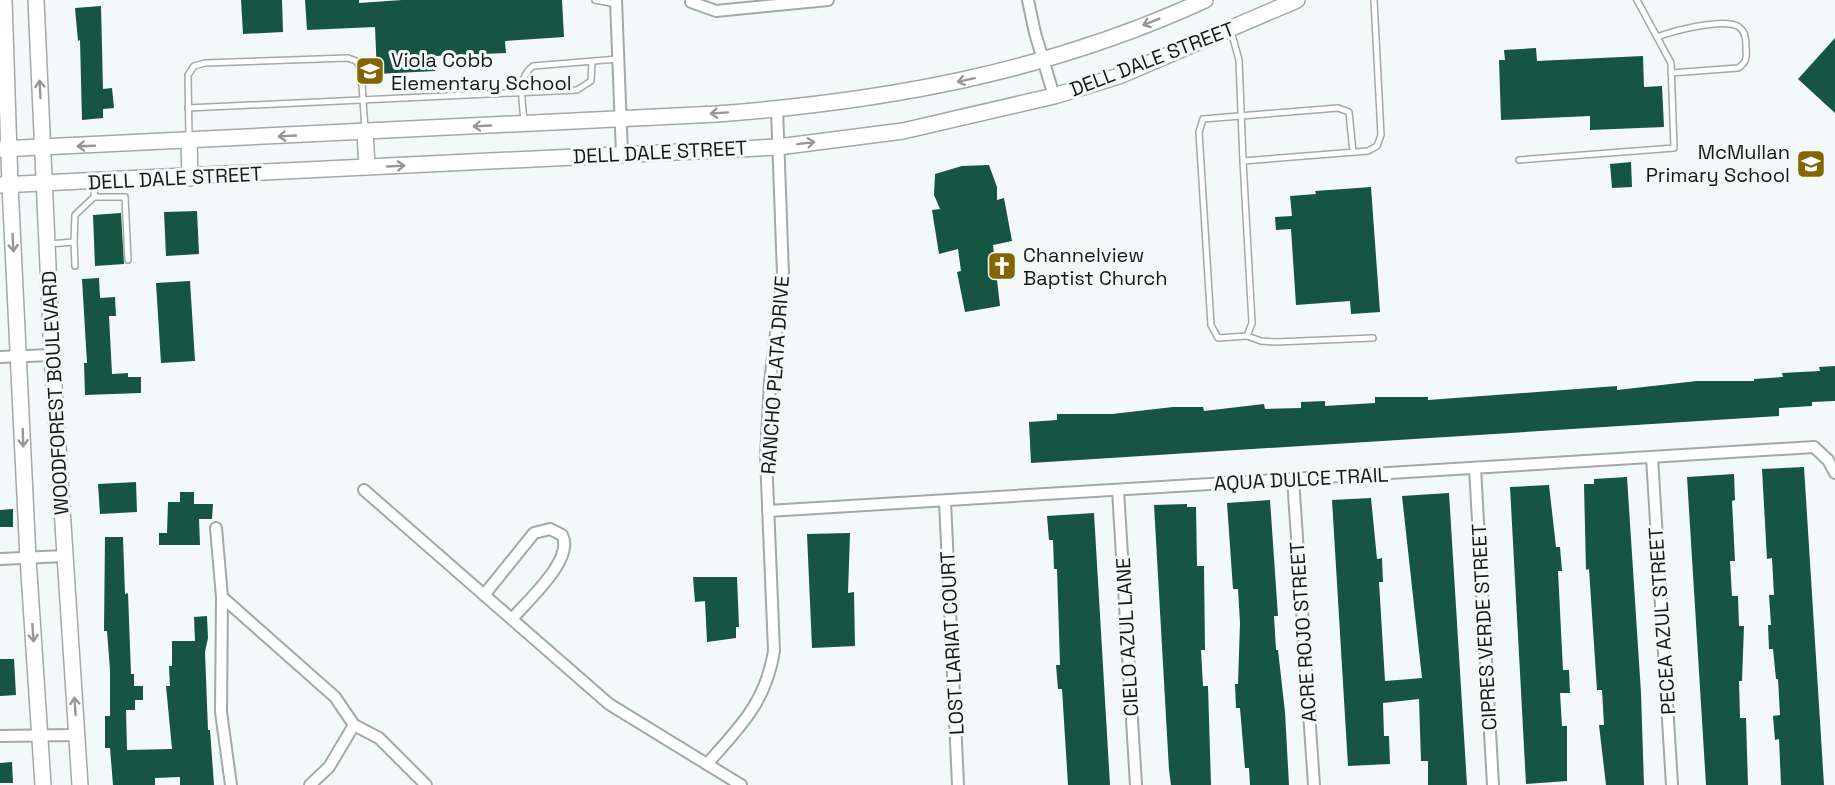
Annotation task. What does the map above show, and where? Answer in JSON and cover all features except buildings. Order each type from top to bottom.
[{"type":"main road","name":"WOODFOREST BOULEVARD","points":[[4,0],[5,185],[19,356],[28,558],[43,785]]},
{"type":"main road","name":"WOODFOREST BOULEVARD","points":[[36,0],[43,147],[42,184],[80,785]]},
{"type":"main road","name":"DELL DALE STREET","points":[[4,149],[777,109],[907,93],[1044,62],[1111,39],[1206,0]]},
{"type":"main road","name":"DELL DALE STREET","points":[[5,185],[42,184],[95,190],[190,178],[778,147],[903,131],[1054,96],[1119,76],[1297,0]]},
{"type":"main road","points":[[365,132],[367,167]]},
{"type":"main road","points":[[189,141],[190,178]]},
{"type":"street","points":[[691,2],[716,11],[828,0]]},
{"type":"street","points":[[1028,0],[1054,96]]},
{"type":"street","points":[[616,2],[622,154]]},
{"type":"street","name":"RANCHO PLATA DRIVE","points":[[707,764],[749,717],[760,699],[771,674],[774,651],[766,456],[770,382],[783,274],[777,109]]},
{"type":"street","points":[[0,357],[52,355]]},
{"type":"street","name":"AQUA DULCE TRAIL","points":[[768,511],[1814,447],[1828,460],[1835,473]]},
{"type":"street","name":"PECEA AZUL STREET","points":[[1652,457],[1672,785]]},
{"type":"street","name":"CIPRES VERDE STREET","points":[[1475,468],[1493,785]]},
{"type":"street","name":"ACRE ROJO STREET","points":[[1293,479],[1314,785]]},
{"type":"street","points":[[364,490],[609,705],[741,785]]},
{"type":"street","name":"CIELO AZUL LANE","points":[[1118,490],[1136,785]]},
{"type":"street","name":"LOST LARIAT COURT","points":[[945,501],[958,785]]},
{"type":"street","points":[[216,528],[222,597],[221,712],[231,785]]},
{"type":"street","points":[[484,595],[534,533],[550,529],[557,531],[566,547],[560,562],[512,619]]},
{"type":"street","points":[[0,559],[64,556]]},
{"type":"street","points":[[222,597],[335,697],[354,724],[379,738],[426,785]]},
{"type":"street","points":[[310,785],[329,767],[354,724]]},
{"type":"street","points":[[0,736],[77,735]]},
{"type":"lane","points":[[595,0],[616,2]]},
{"type":"lane","points":[[1243,161],[1368,151],[1377,146],[1381,135],[1374,0]]},
{"type":"lane","points":[[1520,160],[1674,148],[1671,63],[1637,0]]},
{"type":"lane","points":[[1657,37],[1689,28],[1730,25],[1738,26],[1745,33],[1747,56],[1744,64],[1738,68],[1671,73]]},
{"type":"lane","points":[[1230,30],[1239,60],[1240,117],[1252,323],[1246,336]]},
{"type":"lane","points":[[189,141],[188,75],[194,66],[205,63],[348,58],[356,61],[361,69],[365,132]]},
{"type":"lane","points":[[524,123],[522,79],[532,66],[618,59]]},
{"type":"lane","points":[[188,108],[577,90],[591,81],[592,62]]},
{"type":"lane","points":[[1353,152],[1349,112],[1338,108],[1203,119],[1199,132],[1211,325],[1218,338],[1246,336],[1261,342],[1373,338]]},
{"type":"lane","points":[[75,266],[75,215],[95,190],[125,197],[128,260]]},
{"type":"lane","points":[[46,244],[74,242]]},
{"type":"place","name":"Viola Cobb Elementary School","points":[[370,71]]},
{"type":"place","name":"McMullan Primary School","points":[[1811,164]]},
{"type":"place","name":"Channelview Baptist Church","points":[[1002,266]]}]
